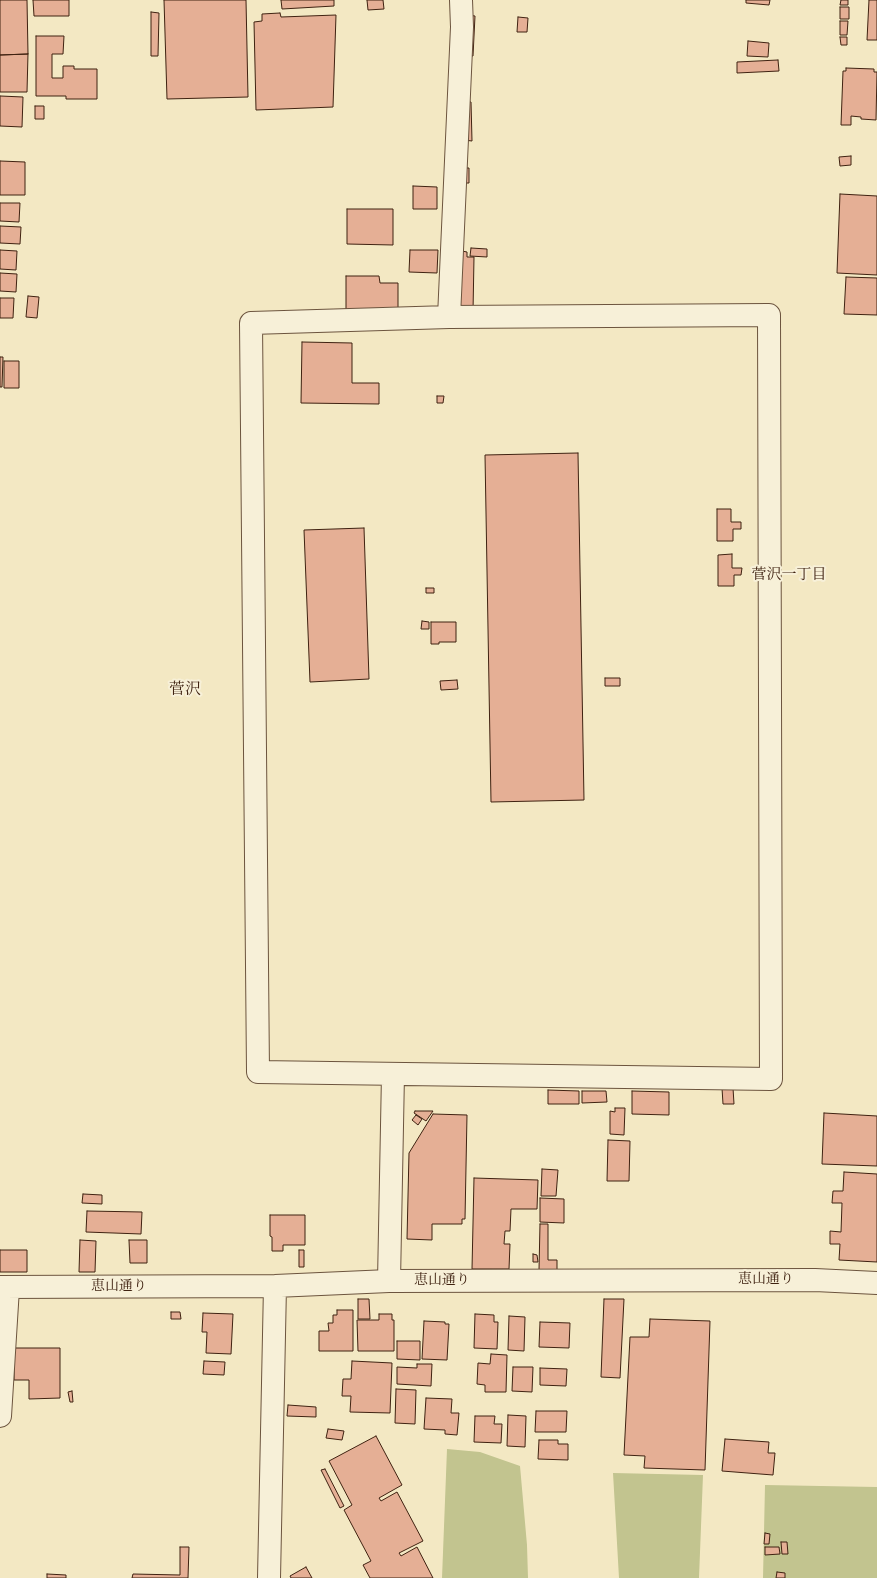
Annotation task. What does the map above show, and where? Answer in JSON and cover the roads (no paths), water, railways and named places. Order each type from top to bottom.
[{"type":"street","points":[[449,316],[462,27],[461,0]]},
{"type":"street","points":[[769,315],[771,1079],[258,1072],[251,323],[449,316],[769,315]]},
{"type":"street","points":[[390,1281],[393,1074]]},
{"type":"street","name":"恵山通り","points":[[4,1288],[275,1286],[390,1281],[814,1280],[877,1283]]},
{"type":"street","points":[[269,1578],[275,1286]]},
{"type":"street","points":[[0,1416],[4,1288]]},
{"type":"district","name":"菅沢一丁目","points":[[789,576]]},
{"type":"district","name":"菅沢","points":[[185,691]]}]
